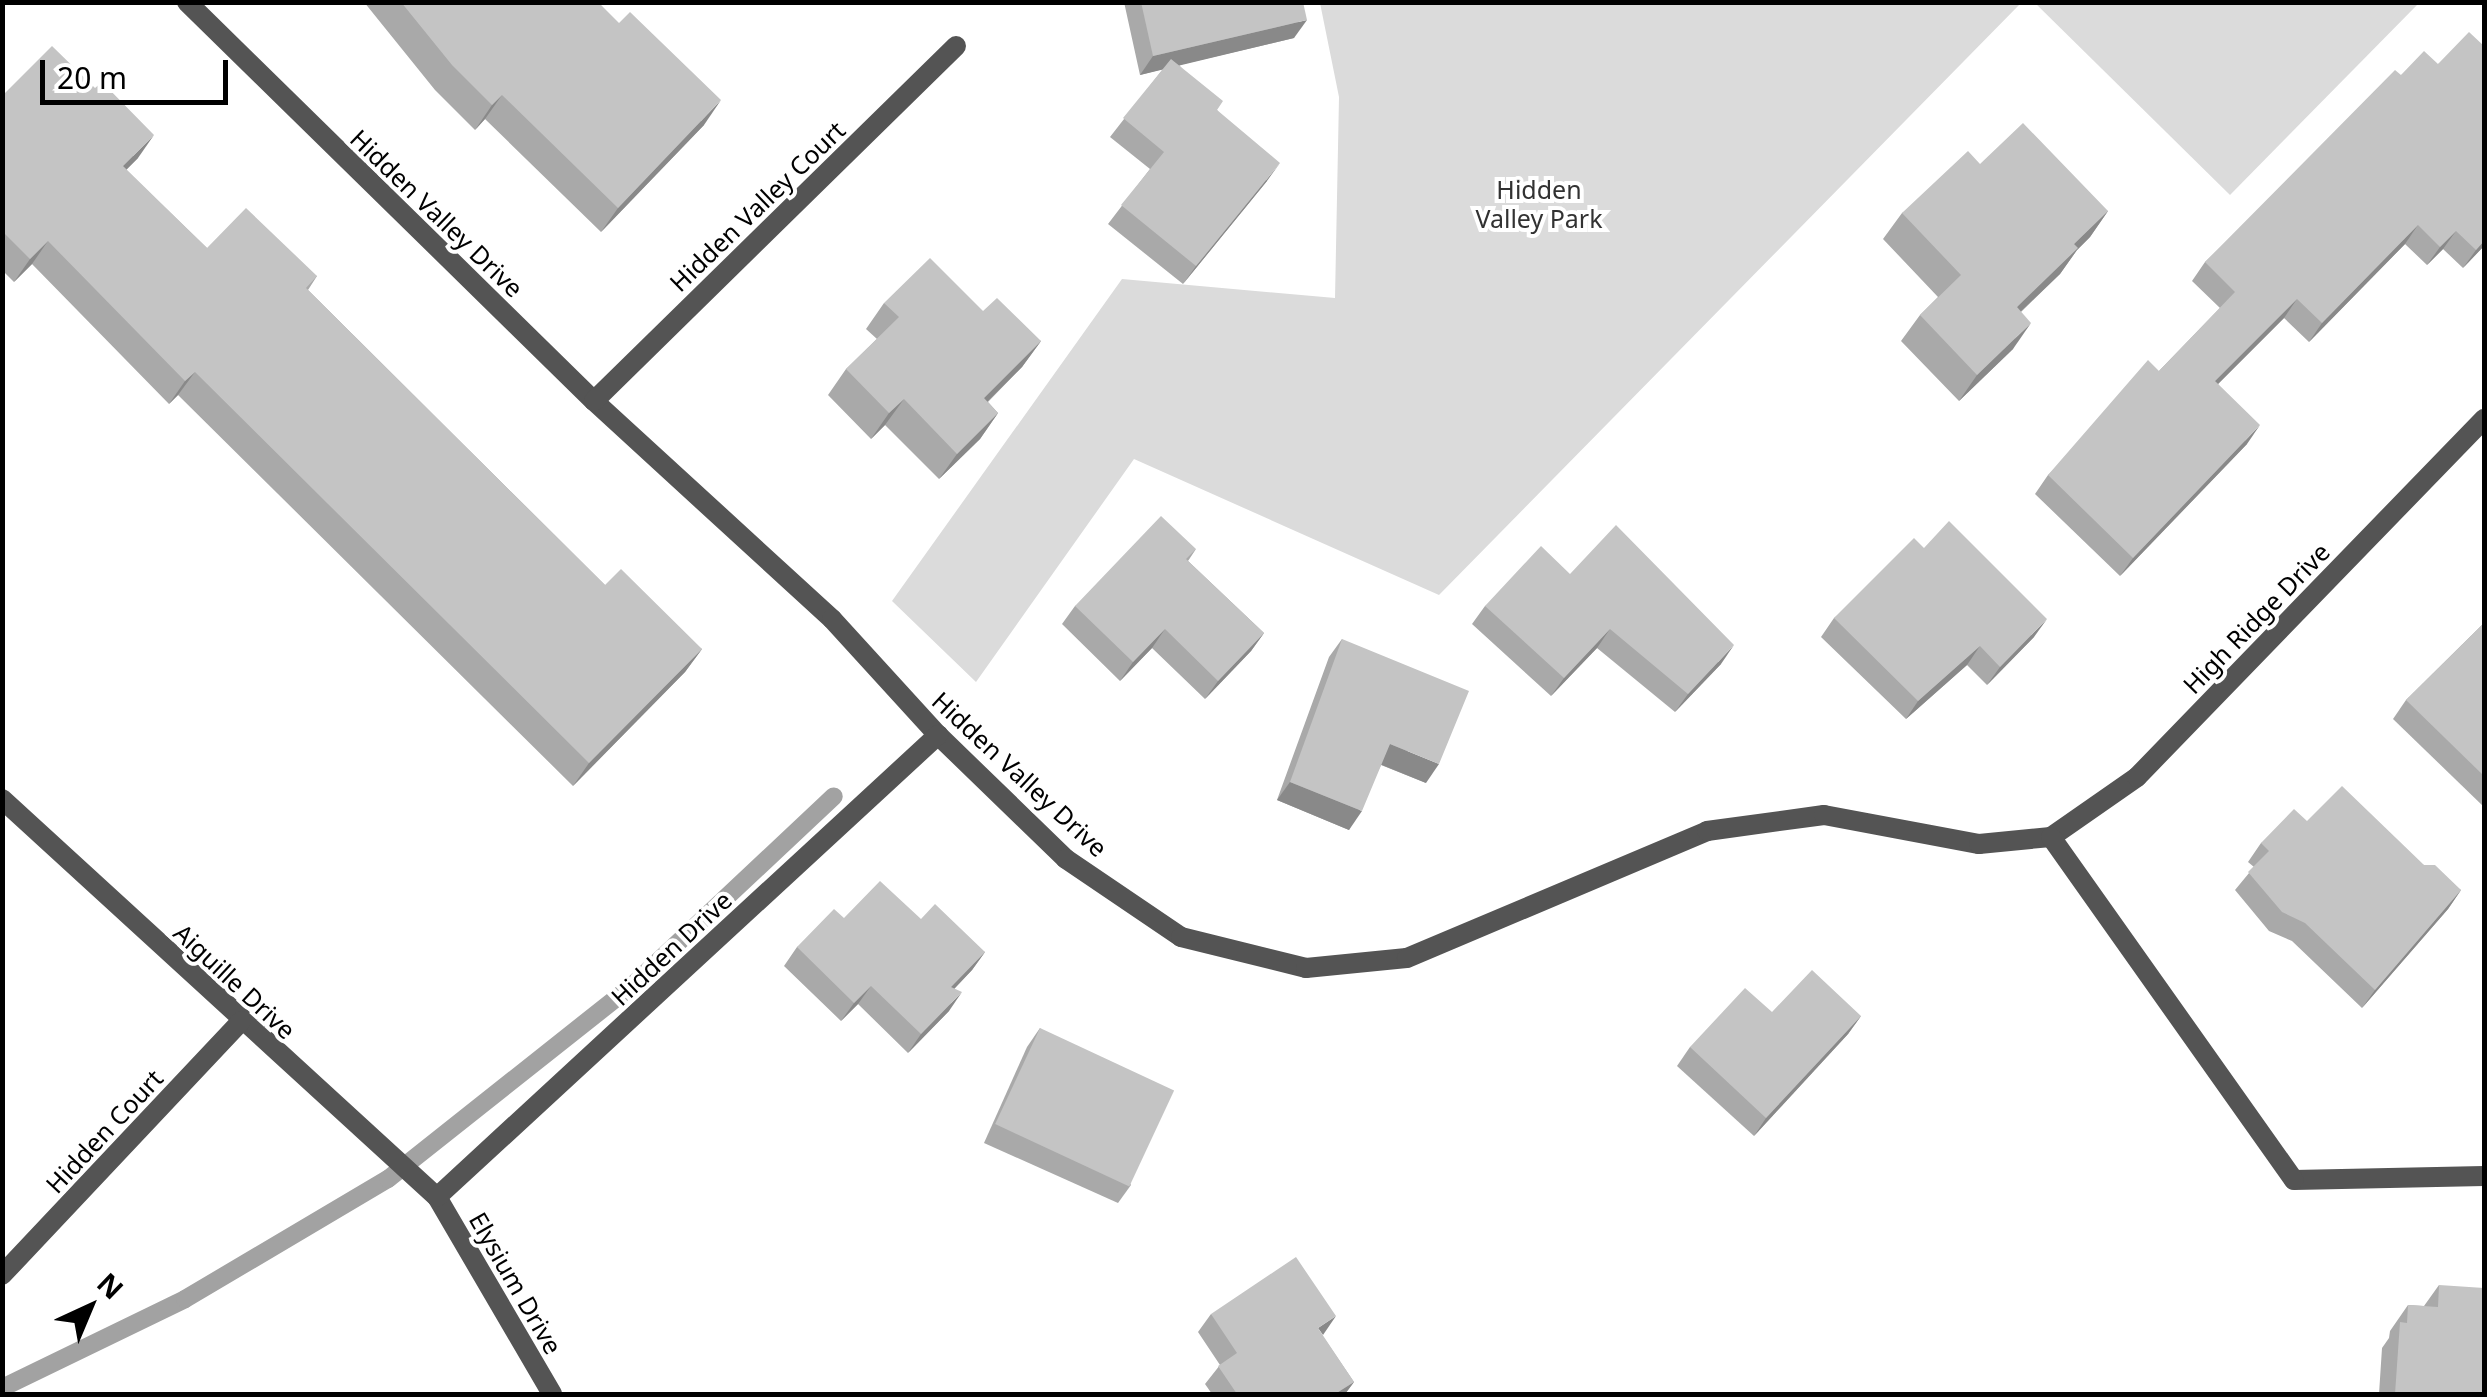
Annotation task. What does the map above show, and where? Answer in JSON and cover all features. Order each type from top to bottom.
[{"type":"street","name":"Hidden Valley Drive","points":[[187,2],[594,402],[832,619],[938,735],[1066,860],[1181,937],[1306,968],[1408,958],[1707,830],[1824,815],[1979,844],[2052,837]]},
{"type":"street","name":"Hidden Valley Court","points":[[594,402],[956,46]]},
{"type":"street","name":"High Ridge Drive","points":[[2052,837],[2137,777],[2484,419]]},
{"type":"street","name":"Hidden Drive","points":[[437,1196],[938,735]]},
{"type":"street","name":"Aiguille Drive","points":[[2,799],[241,1022],[437,1196]]},
{"type":"street","points":[[2052,837],[2294,1180],[2484,1176]]},
{"type":"street","name":"Hidden Court","points":[[2,1275],[241,1022]]},
{"type":"street","name":"Elysium Drive","points":[[437,1196],[552,1394]]},
{"type":"green space","name":"Hidden Valley Park","points":[[1320,3],[2021,3],[1439,595],[1134,459],[976,682],[892,601],[1122,279],[1335,298],[1339,97]]},
{"type":"green space","points":[[2035,3],[2419,3],[2230,195]]},
{"type":"building","points":[[401,2],[598,2],[619,23],[630,12],[721,100],[618,208],[502,95],[492,105],[452,65]]},
{"type":"building","points":[[1141,2],[1303,2],[1307,20],[1153,56]]},
{"type":"building","points":[[2469,32],[2484,46],[2484,241],[2476,250],[2456,231],[2440,247],[2418,225],[2322,323],[2297,299],[2215,381],[2260,425],[2133,558],[2048,475],[2148,360],[2159,371],[2235,292],[2205,262],[2395,70],[2401,75],[2424,51],[2438,64]]},
{"type":"building","points":[[52,46],[95,88],[102,82],[154,135],[123,166],[207,248],[246,208],[317,276],[306,288],[605,585],[621,569],[702,649],[589,763],[195,372],[185,381],[48,241],[30,259],[2,231],[2,96]]},
{"type":"building","points":[[1171,59],[1223,101],[1217,110],[1280,163],[1196,266],[1121,205],[1164,152],[1123,118]]},
{"type":"building","points":[[2023,123],[2108,211],[2074,244],[2078,248],[2017,307],[2031,323],[1977,375],[1920,315],[1961,275],[1902,213],[1968,151],[1980,164]]},
{"type":"building","points":[[930,258],[983,311],[997,298],[1041,341],[984,398],[998,413],[957,454],[904,399],[889,413],[846,369],[899,317],[884,303]]},
{"type":"building","points":[[1161,516],[1196,549],[1186,559],[1264,633],[1218,681],[1165,629],[1133,662],[1075,606]]},
{"type":"building","points":[[1949,521],[2047,619],[2000,667],[1980,646],[1918,701],[1834,618],[1914,538],[1924,548]]},
{"type":"building","points":[[1616,525],[1734,645],[1688,694],[1610,629],[1564,678],[1485,606],[1541,546],[1570,574]]},
{"type":"building","points":[[2484,623],[2484,776],[2406,700]]},
{"type":"building","points":[[1342,639],[1469,691],[1439,764],[1390,744],[1362,811],[1290,782]]},
{"type":"building","points":[[2342,786],[2424,865],[2435,865],[2461,890],[2375,990],[2305,923],[2282,912],[2248,872],[2269,851],[2261,843],[2294,809],[2307,821]]},
{"type":"building","points":[[880,881],[921,919],[935,904],[985,952],[951,987],[962,992],[921,1034],[871,986],[854,1003],[797,947],[834,909],[844,918]]},
{"type":"building","points":[[1812,970],[1861,1016],[1766,1118],[1690,1047],[1745,988],[1772,1012]]},
{"type":"building","points":[[1040,1028],[1174,1091],[1129,1187],[995,1124]]},
{"type":"building","points":[[1296,1257],[1336,1316],[1318,1328],[1354,1382],[1335,1394],[1237,1394],[1218,1366],[1237,1353],[1211,1314]]},
{"type":"building","points":[[2439,1285],[2484,1288],[2484,1394],[2395,1394],[2400,1322],[2407,1323],[2408,1305],[2438,1307]]},
{"type":"waterway","points":[[2,1388],[185,1299],[388,1179],[634,984],[834,796]]}]
